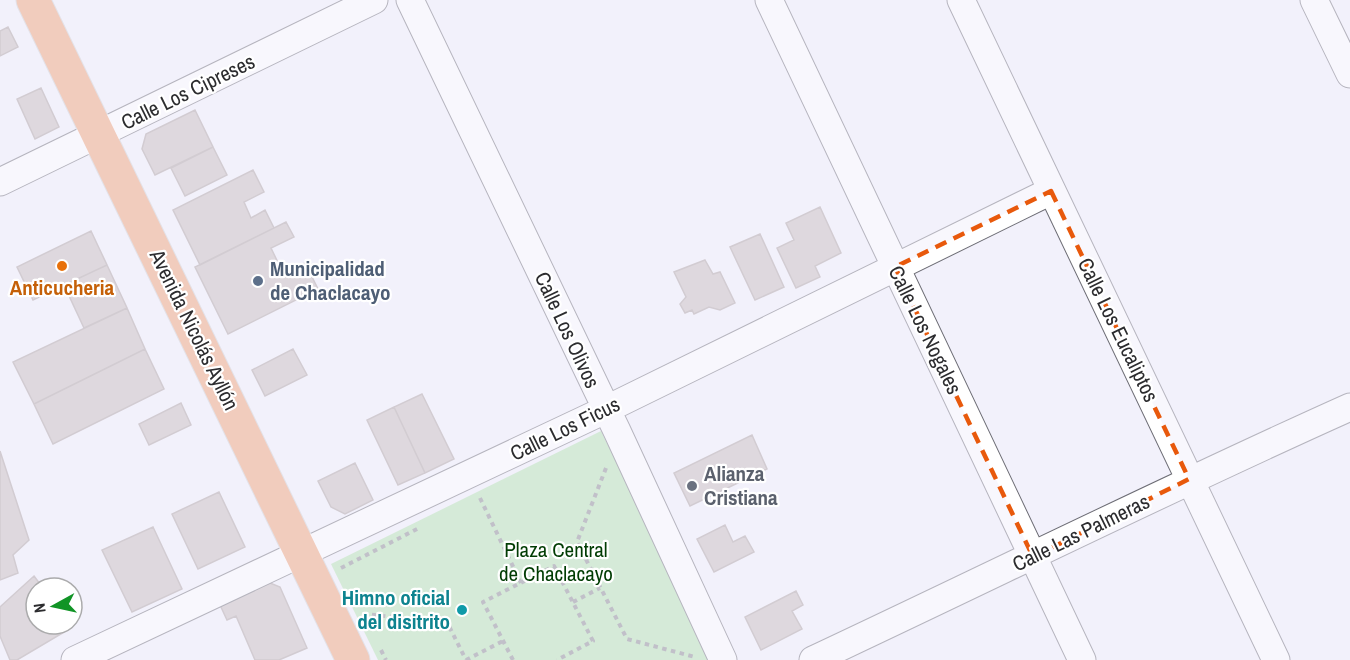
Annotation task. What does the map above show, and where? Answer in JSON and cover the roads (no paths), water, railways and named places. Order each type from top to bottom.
[{"type":"highway","name":"Avenida Nicolás Ayllón","points":[[33,0],[300,552],[365,651]]},
{"type":"street","name":"Calle Los Cipreses","points":[[0,182],[374,0]]},
{"type":"street","name":"Calle Los Olivos","points":[[410,0],[723,660]]},
{"type":"street","name":"Calle Los Nogales","points":[[769,0],[1082,660]]},
{"type":"street","name":"Calle Los Eucaliptos","points":[[961,0],[1276,660]]},
{"type":"street","points":[[1314,0],[1350,74]]},
{"type":"street","name":"Calle Los Ficus","points":[[75,660],[300,552],[326,544],[1052,191]]},
{"type":"street","name":"Calle Las Palmeras","points":[[813,660],[1033,557],[1189,479],[1350,407]]},
{"type":"place","name":"Anticucheria","points":[[62,266]]},
{"type":"place","name":"Municipalidad de Chaclacayo","points":[[258,281]]},
{"type":"place","name":"Alianza Cristiana","points":[[692,486]]},
{"type":"place","name":"Himno oficial del disitrito","points":[[462,610]]},
{"type":"park label","name":"Plaza Central de Chaclacayo","points":[[556,562]]}]
